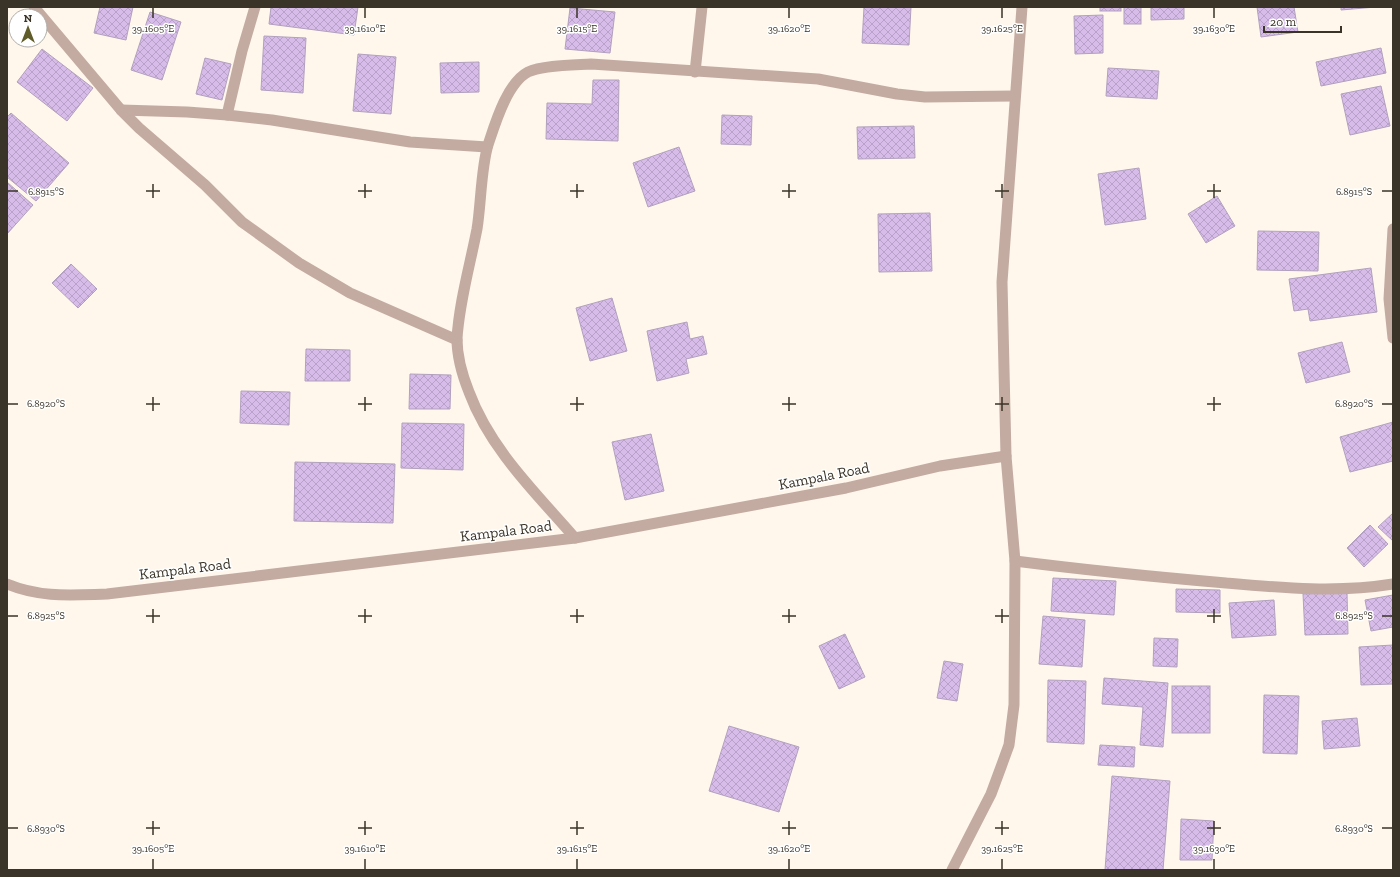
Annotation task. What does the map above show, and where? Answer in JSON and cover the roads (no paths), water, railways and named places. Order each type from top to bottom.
[{"type":"street","points":[[34,7],[121,110],[139,128],[205,185],[242,222],[299,263],[350,293],[457,340]]},
{"type":"street","points":[[228,115],[242,51],[255,7]]},
{"type":"street","points":[[695,72],[702,7]]},
{"type":"street","points":[[952,870],[990,794],[1009,744],[1014,705],[1015,562],[1006,456],[1002,282],[1022,7]]},
{"type":"street","points":[[576,538],[508,461],[482,424],[468,392],[460,362],[457,340],[477,229],[487,147],[504,103],[513,87],[528,72],[554,66],[591,64],[818,79],[897,94],[925,96],[1015,96]]},
{"type":"street","points":[[121,110],[228,115],[272,120],[410,142],[487,147]]},
{"type":"street","points":[[1393,229],[1389,299],[1393,338]]},
{"type":"street","name":"Kampala Road","points":[[7,584],[19,589],[48,596],[106,594],[576,538],[846,488],[940,466],[1006,456]]},
{"type":"street","points":[[1015,562],[1170,578],[1309,590],[1344,590],[1393,584]]}]
